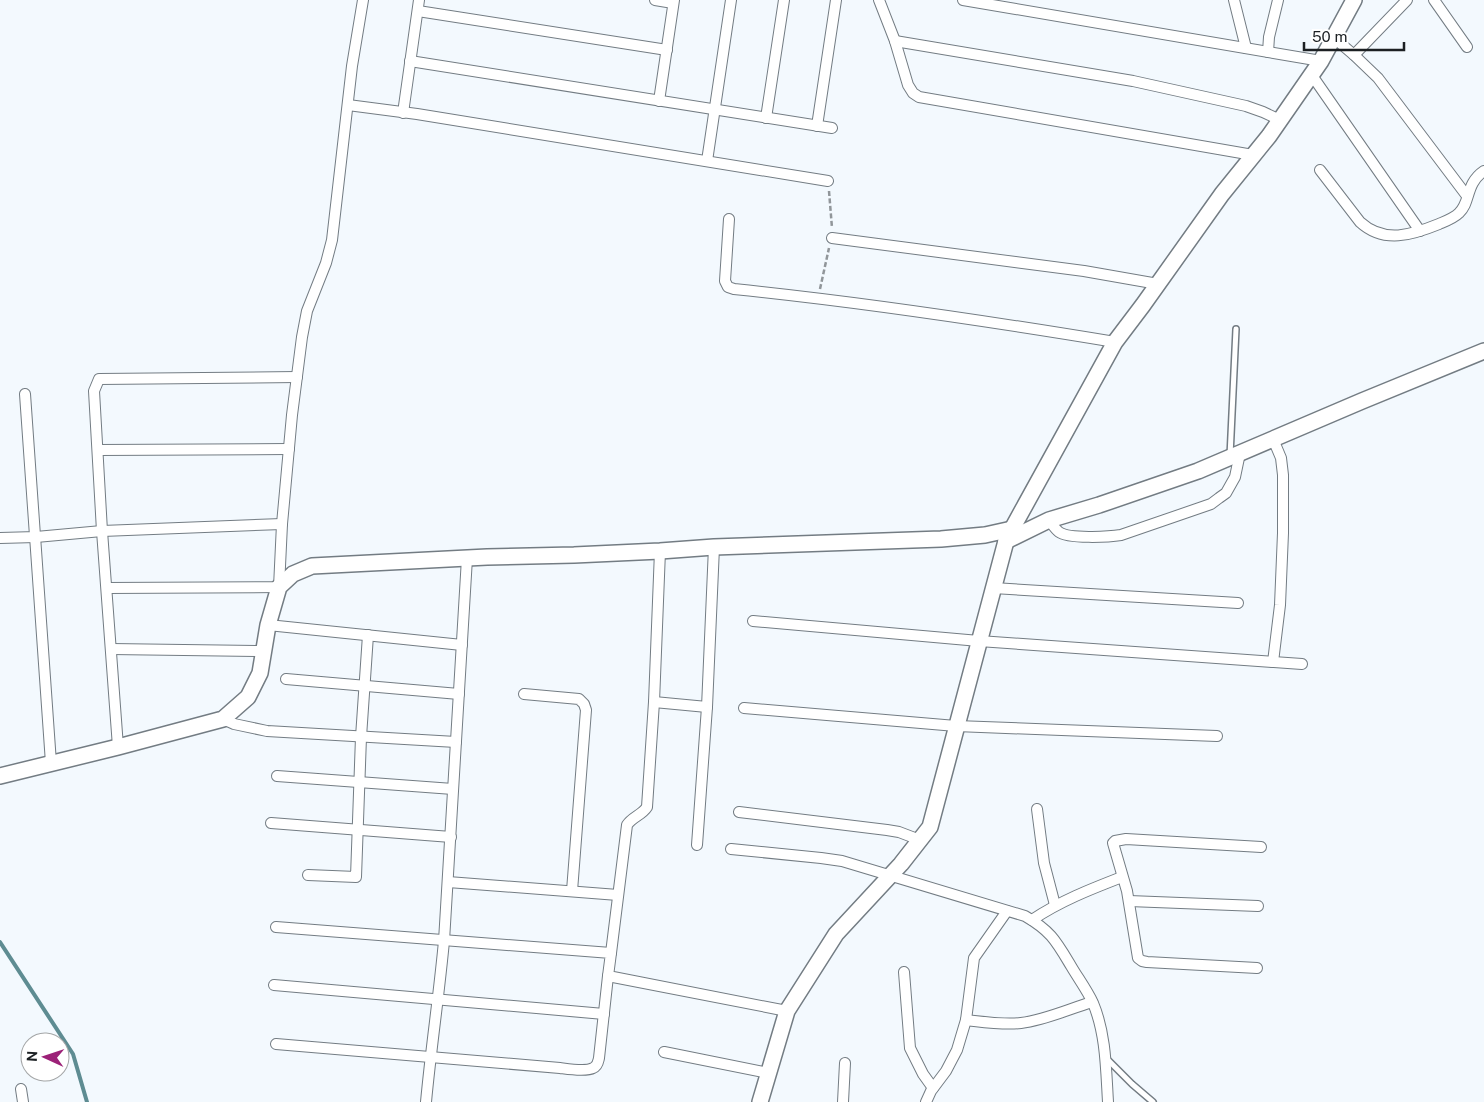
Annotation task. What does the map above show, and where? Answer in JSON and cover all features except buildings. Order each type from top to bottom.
[{"type":"main road","points":[[760,1102],[787,1011],[836,934],[901,864],[930,827],[993,588],[1009,535],[1115,342],[1222,194],[1280,120],[1321,61],[1354,0]]},
{"type":"main road","points":[[0,776],[223,719],[248,697],[260,673],[268,625],[279,587],[293,574],[312,566],[1009,535],[1189,474],[1484,351]]},
{"type":"street","points":[[107,588],[279,587],[288,449],[302,337],[307,311],[326,264],[332,240],[352,66],[363,0]]},
{"type":"street","points":[[403,113],[420,0]]},
{"type":"street","points":[[655,0],[674,1],[659,101]]},
{"type":"street","points":[[707,162],[731,0]]},
{"type":"street","points":[[766,118],[784,0]]},
{"type":"street","points":[[816,126],[836,0]]},
{"type":"street","points":[[879,0],[908,85],[913,93],[919,97],[1253,155]]},
{"type":"street","points":[[964,0],[1321,61]]},
{"type":"street","points":[[1234,0],[1246,48]]},
{"type":"street","points":[[1268,52],[1278,0]]},
{"type":"street","points":[[1354,54],[1407,0]]},
{"type":"street","points":[[1434,0],[1467,48]]},
{"type":"street","points":[[418,11],[667,50]]},
{"type":"street","points":[[1333,38],[1354,54],[1378,78],[1467,196]]},
{"type":"street","points":[[894,41],[1133,81],[1246,106],[1280,120]]},
{"type":"street","points":[[410,61],[832,128]]},
{"type":"street","points":[[1311,74],[1420,231]]},
{"type":"street","points":[[348,105],[828,181]]},
{"type":"street","points":[[1320,170],[1367,229],[1383,235],[1396,236],[1420,231],[1450,219],[1459,213],[1472,182],[1484,171]]},
{"type":"street","points":[[729,219],[725,281],[728,287],[734,289],[978,319],[1115,342]]},
{"type":"street","points":[[832,238],[1084,271],[1158,284]]},
{"type":"street","points":[[118,747],[102,532],[94,391],[99,379],[297,378]]},
{"type":"street","points":[[26,394],[51,763]]},
{"type":"street","points":[[1273,439],[1281,458],[1283,475],[1283,533],[1280,605],[1273,662]]},
{"type":"street","points":[[98,450],[288,449]]},
{"type":"street","points":[[1049,520],[1059,532],[1065,535],[1104,537],[1121,535],[1211,504],[1226,493],[1235,477],[1235,455]]},
{"type":"street","points":[[0,538],[282,524]]},
{"type":"street","points":[[697,845],[714,547]]},
{"type":"street","points":[[276,1044],[586,1070],[594,1068],[598,1064],[627,825],[630,820],[647,808],[654,702],[660,551]]},
{"type":"street","points":[[426,1102],[444,941],[467,558]]},
{"type":"street","points":[[993,588],[1238,603]]},
{"type":"street","points":[[753,621],[979,641],[1302,664]]},
{"type":"street","points":[[268,625],[462,645]]},
{"type":"street","points":[[308,875],[356,877],[361,737],[368,635]]},
{"type":"street","points":[[111,649],[263,651]]},
{"type":"street","points":[[286,679],[459,694]]},
{"type":"street","points":[[524,694],[579,699],[584,704],[586,710],[572,891]]},
{"type":"street","points":[[654,702],[706,706]]},
{"type":"street","points":[[744,708],[956,726],[1217,736]]},
{"type":"street","points":[[223,719],[234,724],[267,731],[456,742]]},
{"type":"street","points":[[277,776],[454,789]]},
{"type":"street","points":[[1037,809],[1044,863],[1055,905]]},
{"type":"street","points":[[739,812],[887,830],[899,832],[920,840]]},
{"type":"street","points":[[271,823],[450,836]]},
{"type":"street","points":[[1257,968],[1142,961],[1138,958],[1129,901],[1113,843],[1120,840],[1261,846]]},
{"type":"street","points":[[731,849],[842,861],[1025,916],[1039,924],[1054,937],[1092,1002],[1100,1027],[1106,1058],[1108,1102]]},
{"type":"street","points":[[1032,920],[1055,905],[1122,877]]},
{"type":"street","points":[[448,882],[618,895]]},
{"type":"street","points":[[1129,901],[1258,906]]},
{"type":"street","points":[[926,1102],[957,1050],[966,1020],[974,958],[1007,911]]},
{"type":"street","points":[[276,927],[611,953]]},
{"type":"street","points":[[904,972],[910,1048],[923,1074],[933,1088]]},
{"type":"street","points":[[608,976],[787,1011]]},
{"type":"street","points":[[274,985],[604,1014]]},
{"type":"street","points":[[966,1020],[1006,1024],[1020,1023],[1092,1002]]},
{"type":"street","points":[[664,1052],[768,1073]]},
{"type":"street","points":[[842,1102],[845,1063]]},
{"type":"street","points":[[21,1089],[23,1102]]},
{"type":"lane","points":[[1235,455],[1236,329]]},
{"type":"lane","points":[[1106,1058],[1153,1102]]},
{"type":"waterway","points":[[0,942],[73,1054],[87,1102]]}]
